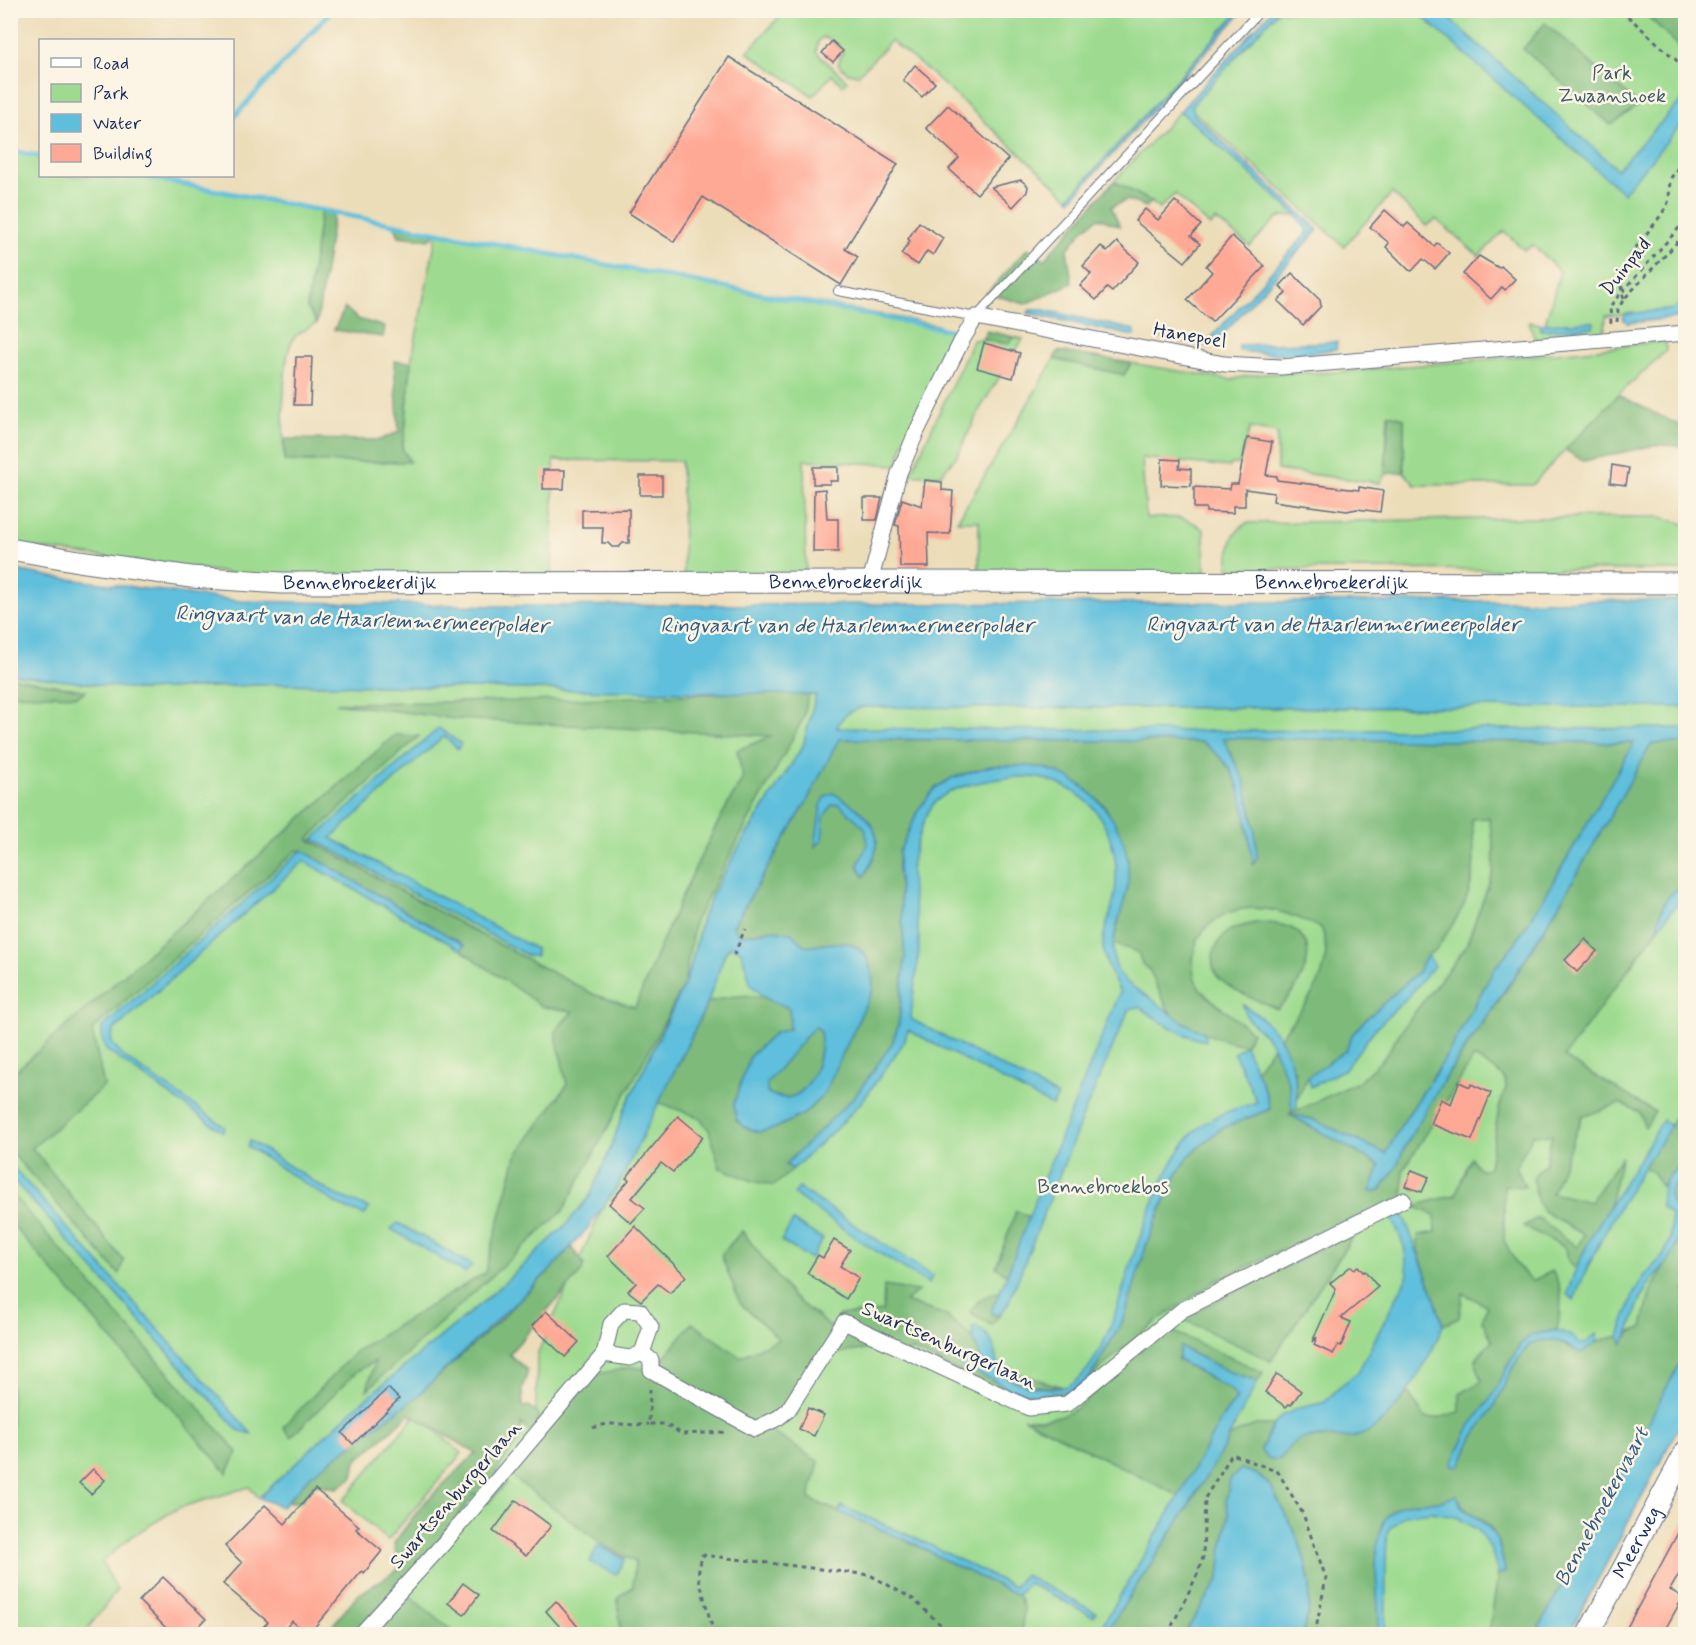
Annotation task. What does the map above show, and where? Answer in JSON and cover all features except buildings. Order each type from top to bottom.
[{"type":"street","name":"Hanepoel","points":[[976,317],[1224,364],[1281,367],[1686,333]]},
{"type":"street","points":[[870,582],[899,473],[916,433],[961,342],[976,317]]},
{"type":"street","name":"Bennebroekerdijk","points":[[10,549],[191,577],[282,584],[1686,583]]},
{"type":"street","name":"Swartsenburgerlaan","points":[[755,1429],[778,1419],[788,1410],[844,1323],[1029,1408],[1067,1404],[1182,1310],[1404,1200]]},
{"type":"street","name":"Swartsenburgerlaan","points":[[361,1635],[443,1544],[604,1354],[611,1324],[624,1310],[640,1311],[651,1327],[642,1353]]},
{"type":"street","points":[[604,1354],[630,1358],[642,1353],[651,1360],[651,1370],[755,1429]]},
{"type":"street","name":"Meerweg","points":[[1588,1635],[1686,1451]]},
{"type":"lane","points":[[838,291],[976,317],[1261,10]]},
{"type":"path","points":[[1621,10],[1686,69]]},
{"type":"path","points":[[1624,299],[1622,292],[1624,273],[1631,252],[1656,224],[1668,202],[1671,177],[1679,168],[1686,144]]},
{"type":"path","name":"Duinpad","points":[[1616,339],[1611,307],[1641,269],[1686,220]]},
{"type":"path","points":[[1616,339],[1618,309],[1624,299],[1686,232]]},
{"type":"path","points":[[734,955],[745,929]]},
{"type":"path","points":[[649,1425],[651,1370]]},
{"type":"path","points":[[593,1428],[610,1424],[665,1424],[682,1434],[755,1429]]},
{"type":"path","points":[[1168,1635],[1198,1573],[1203,1557],[1205,1498],[1232,1454],[1278,1472],[1303,1514],[1326,1578],[1315,1635]]},
{"type":"path","points":[[714,1635],[698,1575],[702,1555],[870,1575],[913,1599],[941,1625],[944,1635]]},
{"type":"green space","points":[[785,11],[1239,11],[1069,198],[933,75],[891,41],[858,75],[848,73],[838,64],[843,51],[832,41],[823,37],[818,42],[816,52],[847,81],[843,85],[832,75],[813,96],[747,52]]},
{"type":"green space","name":"Park Zwaanshoek","points":[[1278,11],[1685,11],[1685,298],[1675,309],[1606,316],[1605,328],[1599,336],[1535,340],[1529,322],[1540,324],[1540,330],[1593,322],[1545,324],[1560,272],[1533,245],[1524,250],[1504,231],[1479,256],[1436,219],[1427,226],[1392,193],[1344,246],[1193,111],[1192,105]]},
{"type":"green space","points":[[1642,11],[1685,11],[1685,52]]},
{"type":"green space","name":"Park Zwaanshoek","points":[[1545,23],[1639,105],[1611,125],[1523,49]]},
{"type":"green space","points":[[1180,111],[1296,215],[1278,217],[1250,246],[1216,220],[1210,226],[1175,194],[1159,209],[1152,202],[1114,181]]},
{"type":"green space","points":[[10,150],[39,156],[39,177],[149,177],[321,209],[307,307],[317,323],[295,336],[289,348],[284,398],[284,461],[409,461],[402,448],[411,362],[437,232],[937,325],[952,332],[949,340],[954,342],[903,445],[897,465],[804,460],[806,577],[684,578],[681,461],[554,460],[552,578],[269,578],[10,545]]},
{"type":"green space","points":[[1114,181],[1152,202],[1146,207],[1127,200],[1111,207],[1120,226],[1098,218],[1084,229],[1067,250],[1072,283],[1025,304],[987,293],[1028,248],[1044,260]]},
{"type":"green space","points":[[321,209],[334,211],[317,323],[307,308]]},
{"type":"green space","points":[[394,224],[437,232],[429,240],[399,236]]},
{"type":"green space","points":[[345,308],[358,319],[385,327],[383,337],[334,330]]},
{"type":"green space","points":[[987,331],[1014,337],[1008,344],[982,339]]},
{"type":"green space","points":[[1014,337],[1023,339],[981,407],[957,456],[940,475],[910,475],[973,340],[982,339],[1008,344]]},
{"type":"green space","points":[[1665,341],[1666,351],[1618,395],[1532,485],[1415,485],[1404,472],[1404,418],[1388,414],[1385,474],[1380,483],[1277,470],[1277,433],[1250,428],[1239,464],[1231,464],[1230,467],[1142,458],[1146,518],[1184,519],[1204,530],[1205,578],[979,577],[979,521],[957,521],[1054,359],[1124,375],[1131,363],[1232,380],[1256,375],[1341,372]]},
{"type":"green space","points":[[1058,351],[1131,363],[1124,375],[1054,359]]},
{"type":"green space","points":[[394,361],[411,362],[402,448],[410,462],[284,461],[284,439],[379,440],[399,432]]},
{"type":"green space","points":[[1618,395],[1685,428],[1685,446],[1655,445],[1584,461],[1565,450]]},
{"type":"green space","points":[[1389,414],[1404,418],[1404,472],[1385,474]]},
{"type":"green space","points":[[1662,517],[1685,524],[1685,570],[1228,569],[1233,538],[1236,532],[1247,523]]},
{"type":"green space","points":[[11,672],[142,690],[280,684],[816,695],[803,746],[714,891],[702,918],[684,985],[625,1108],[590,1196],[566,1225],[527,1262],[484,1301],[358,1405],[259,1498],[249,1487],[178,1508],[132,1536],[102,1562],[117,1590],[85,1632],[87,1634],[11,1634]]},
{"type":"green space","points":[[11,677],[86,691],[78,696],[11,694]]},
{"type":"green space","points":[[809,690],[804,717],[694,923],[684,985],[563,1211],[367,1390],[375,1361],[356,1372],[291,1437],[283,1427],[357,1350],[485,1273],[516,1156],[567,1085],[555,1031],[573,1011],[543,1007],[461,950],[464,945],[297,850],[92,1030],[104,1086],[32,1148],[124,1261],[119,1274],[11,1152],[10,1076],[395,735],[419,736],[308,839],[595,995],[635,1007],[685,890],[712,833],[743,778],[737,750],[772,736],[455,719],[336,703],[531,701]]},
{"type":"green space","points":[[864,707],[1686,707],[1685,729],[1194,731],[837,729],[850,712]]},
{"type":"green space","name":"Bennebroekbos","points":[[847,738],[1685,739],[1685,1404],[1560,1634],[351,1634],[536,1409],[537,1355],[747,890]]},
{"type":"green space","points":[[1223,738],[1635,743],[1545,896],[1515,943],[1495,968],[1443,1062],[1400,1127],[1386,1154],[1312,1119],[1291,1115],[1380,1165],[1395,1168],[1422,1115],[1521,967],[1652,743],[1685,743],[1685,884],[1668,897],[1662,908],[1658,929],[1564,1057],[1655,1112],[1645,1127],[1639,1112],[1620,1103],[1582,1117],[1552,1193],[1590,1202],[1621,1157],[1609,1208],[1593,1233],[1576,1268],[1568,1261],[1566,1248],[1523,1226],[1538,1218],[1577,1247],[1584,1235],[1543,1211],[1537,1200],[1533,1177],[1545,1164],[1552,1135],[1533,1135],[1516,1166],[1525,1187],[1504,1185],[1504,1240],[1517,1265],[1532,1281],[1552,1271],[1559,1285],[1561,1299],[1557,1330],[1531,1335],[1519,1346],[1506,1369],[1513,1366],[1533,1342],[1552,1340],[1583,1352],[1598,1341],[1619,1336],[1623,1343],[1631,1332],[1642,1328],[1650,1293],[1677,1243],[1680,1218],[1670,1203],[1670,1191],[1685,1169],[1685,1353],[1536,1634],[1489,1634],[1498,1574],[1505,1573],[1501,1553],[1498,1540],[1491,1529],[1466,1510],[1457,1495],[1442,1501],[1408,1503],[1388,1515],[1382,1527],[1376,1559],[1379,1622],[1376,1634],[1302,1634],[1308,1615],[1310,1586],[1299,1541],[1270,1485],[1256,1474],[1241,1469],[1230,1480],[1226,1501],[1229,1515],[1222,1548],[1219,1580],[1184,1634],[1105,1634],[1184,1513],[1230,1436],[1255,1425],[1273,1425],[1261,1450],[1269,1458],[1280,1459],[1293,1442],[1302,1438],[1356,1437],[1379,1425],[1408,1392],[1425,1418],[1438,1418],[1460,1412],[1460,1394],[1482,1381],[1475,1360],[1492,1340],[1482,1321],[1487,1306],[1463,1293],[1459,1318],[1443,1325],[1418,1251],[1418,1235],[1436,1232],[1435,1215],[1413,1206],[1455,1195],[1471,1158],[1481,1171],[1489,1167],[1499,1108],[1506,1088],[1505,1080],[1498,1072],[1474,1057],[1403,1171],[1403,1200],[1323,1231],[1214,1282],[1157,1321],[1102,1366],[1087,1384],[1072,1394],[1058,1400],[1040,1403],[1020,1400],[913,1350],[898,1358],[875,1348],[819,1356],[788,1412],[782,1419],[763,1426],[819,1462],[809,1499],[915,1544],[1018,1595],[1024,1609],[1021,1634],[620,1634],[618,1598],[633,1586],[635,1562],[605,1546],[504,1471],[555,1421],[584,1383],[597,1374],[632,1367],[647,1369],[658,1377],[667,1376],[661,1361],[692,1323],[740,1357],[779,1339],[740,1303],[721,1255],[742,1231],[793,1297],[832,1328],[839,1315],[883,1311],[884,1286],[918,1291],[905,1302],[945,1315],[973,1338],[984,1366],[969,1363],[960,1358],[949,1343],[949,1352],[960,1366],[1009,1389],[1036,1395],[1075,1389],[1090,1377],[1124,1319],[1147,1243],[1173,1181],[1189,1156],[1220,1129],[1270,1109],[1256,1070],[1273,1047],[1291,1089],[1290,1114],[1358,1082],[1383,1059],[1407,1022],[1465,948],[1493,873],[1494,849],[1489,818],[1472,819],[1474,861],[1469,892],[1459,915],[1436,951],[1428,954],[1418,972],[1363,1022],[1352,1035],[1346,1050],[1308,1077],[1297,1099],[1295,1073],[1280,1037],[1308,1000],[1322,974],[1326,945],[1322,929],[1282,912],[1253,908],[1226,914],[1213,922],[1196,943],[1193,973],[1199,987],[1208,997],[1252,1032],[1245,1045],[1190,1027],[1172,1015],[1149,969],[1142,964],[1138,952],[1113,944],[1127,887],[1128,858],[1105,806],[1082,786],[1049,769],[991,766],[952,778],[935,788],[919,809],[899,852],[898,867],[905,957],[899,1023],[892,1044],[856,1095],[786,1165],[793,1169],[774,1186],[753,1181],[720,1168],[709,1130],[700,1118],[658,1102],[708,1002],[740,996],[768,999],[789,1008],[790,1019],[789,1029],[775,1033],[750,1056],[734,1103],[736,1120],[744,1127],[759,1132],[776,1128],[804,1114],[824,1094],[873,989],[871,968],[865,955],[848,943],[806,947],[790,933],[771,930],[739,936],[733,926],[805,805],[839,739],[1203,742],[1227,765],[1238,786],[1254,863],[1257,857],[1256,840],[1248,796],[1238,768]]},
{"type":"green space","points":[[1260,922],[1293,929],[1302,937],[1307,947],[1307,958],[1299,981],[1277,1009],[1232,988],[1220,979],[1213,967],[1216,947],[1224,935],[1236,928]]},
{"type":"green space","points":[[816,1027],[820,1030],[821,1042],[819,1056],[810,1081],[802,1091],[792,1097],[780,1097],[767,1092],[766,1083]]},
{"type":"green space","points":[[1685,1101],[1685,1163],[1674,1170],[1662,1187],[1652,1172],[1644,1166]]},
{"type":"green space","points":[[10,1192],[238,1452],[227,1473],[11,1223]]},
{"type":"green space","points":[[1016,1211],[1030,1217],[1007,1275],[996,1267]]},
{"type":"green space","points":[[1357,1230],[1271,1361],[1185,1320],[1187,1316]]},
{"type":"green space","points":[[571,1247],[584,1264],[582,1271],[509,1354],[528,1371],[522,1389],[523,1407],[529,1406],[540,1417],[530,1432],[521,1423],[521,1436],[496,1472],[507,1483],[488,1503],[475,1493],[431,1551],[353,1634],[325,1634],[358,1595],[399,1569],[394,1543],[423,1504],[476,1453],[410,1414],[356,1461],[353,1477],[337,1488],[315,1484],[301,1502],[287,1502],[311,1475],[416,1397],[499,1321]]},
{"type":"green space","points":[[1000,1292],[992,1309],[992,1315],[1000,1314],[991,1325],[970,1312],[982,1298]]},
{"type":"green space","points":[[1167,1329],[1263,1372],[1258,1381],[1227,1371],[1180,1347],[1178,1360],[1230,1389],[1237,1398],[1222,1418],[1179,1496],[1023,1418],[1054,1417],[1076,1408]]},
{"type":"green space","points":[[998,1368],[1063,1387],[1019,1383],[1004,1375]]},
{"type":"green space","points":[[416,1414],[462,1453],[388,1540],[343,1501]]},
{"type":"green space","points":[[407,1594],[456,1634],[372,1634]]},
{"type":"water","points":[[1239,11],[1243,11],[1071,200],[1069,198]]},
{"type":"water","points":[[1271,11],[1278,11],[1192,105],[1195,116],[1318,230],[1211,347],[1162,338],[1167,336],[1207,342],[1308,232],[1296,215],[1180,111]]},
{"type":"water","points":[[1416,11],[1441,11],[1617,169],[1685,97],[1685,120],[1623,193]]},
{"type":"water","points":[[1685,298],[1685,317],[1627,323],[1623,318],[1626,314],[1675,309]]},
{"type":"water","points":[[1030,310],[1044,310],[1135,330],[1134,336],[1028,313]]},
{"type":"water","points":[[1594,322],[1593,327],[1541,330],[1540,324]]},
{"type":"water","points":[[1337,342],[1336,349],[1312,352],[1275,354],[1239,351],[1239,345]]},
{"type":"water","name":"Ringvaart van de Haarlemmermeerpolder","points":[[10,569],[53,577],[241,601],[506,606],[1685,600],[1685,707],[864,707],[847,714],[841,719],[837,728],[1194,731],[1681,728],[1685,729],[1685,743],[1652,743],[1560,903],[1521,966],[1445,1078],[1405,1146],[1396,1168],[1380,1191],[1370,1192],[1380,1165],[1289,1114],[1312,1119],[1386,1154],[1400,1127],[1443,1062],[1495,968],[1515,943],[1545,896],[1634,743],[1223,738],[1245,782],[1255,830],[1257,857],[1253,864],[1245,812],[1238,786],[1225,762],[1203,742],[839,739],[805,805],[733,926],[740,936],[772,930],[791,933],[806,947],[848,943],[855,946],[865,956],[871,968],[873,989],[824,1094],[804,1114],[776,1128],[759,1132],[744,1127],[736,1119],[734,1103],[750,1056],[775,1033],[789,1029],[790,1019],[789,1008],[767,999],[751,985],[741,951],[731,946],[725,953],[708,1002],[618,1186],[587,1229],[551,1269],[416,1397],[311,1475],[282,1507],[259,1498],[358,1405],[484,1301],[527,1262],[566,1225],[590,1196],[625,1108],[684,985],[702,918],[714,891],[803,746],[816,695],[280,684],[142,690],[18,675],[11,672]],"holes":[[[816,1027],[820,1030],[819,1056],[810,1081],[802,1091],[792,1097],[780,1097],[767,1092],[767,1083],[812,1029]]]},
{"type":"water","points":[[439,728],[461,744],[458,749],[444,736],[331,838],[536,949],[536,956],[528,956],[313,839]]},
{"type":"water","points":[[991,766],[1043,768],[1068,777],[1098,801],[1110,816],[1120,832],[1129,870],[1127,889],[1114,942],[1113,953],[1119,973],[1132,986],[1180,1020],[1204,1032],[1206,1041],[1179,1032],[1139,1007],[1129,1009],[1083,1116],[1008,1304],[1000,1314],[992,1315],[992,1309],[1037,1195],[1120,992],[1107,964],[1103,946],[1104,932],[1116,887],[1114,852],[1107,830],[1087,801],[1055,783],[1031,777],[997,779],[970,784],[946,794],[929,810],[916,844],[911,871],[919,943],[911,1019],[1058,1096],[1052,1106],[908,1030],[903,1044],[864,1099],[793,1169],[785,1165],[856,1095],[892,1044],[899,1023],[905,957],[898,867],[899,852],[919,809],[935,788],[952,778]]},
{"type":"water","points":[[833,793],[865,816],[875,831],[876,850],[864,877],[858,865],[868,843],[865,828],[839,804],[832,805],[824,817],[822,840],[815,847],[821,805],[826,796]]},
{"type":"water","points":[[302,850],[464,945],[461,950],[304,861],[114,1030],[111,1041],[121,1055],[225,1127],[223,1132],[106,1050],[102,1039],[102,1027]]},
{"type":"water","points":[[1685,884],[1685,893],[1658,929],[1668,897]]},
{"type":"water","points":[[1428,954],[1434,966],[1408,997],[1374,1030],[1345,1069],[1311,1087],[1308,1077],[1346,1050],[1352,1035],[1363,1022],[1418,972]]},
{"type":"water","points":[[1243,1005],[1275,1031],[1287,1051],[1294,1073],[1297,1108],[1292,1110],[1290,1086],[1273,1047],[1267,1037],[1247,1018]]},
{"type":"water","points":[[1245,1045],[1266,1093],[1270,1109],[1220,1129],[1189,1156],[1173,1181],[1147,1243],[1124,1319],[1090,1377],[1075,1389],[1036,1395],[1009,1389],[960,1366],[949,1352],[948,1343],[952,1345],[956,1355],[960,1358],[969,1363],[984,1366],[973,1338],[972,1327],[975,1326],[985,1332],[992,1342],[1000,1371],[1014,1381],[1040,1388],[1058,1388],[1073,1383],[1085,1372],[1105,1340],[1147,1219],[1174,1159],[1192,1134],[1206,1122],[1257,1102],[1234,1053]]},
{"type":"water","points":[[1663,1120],[1671,1126],[1605,1232],[1574,1300],[1567,1294],[1576,1268],[1593,1233]]},
{"type":"water","points":[[250,1141],[332,1193],[369,1208],[365,1215],[340,1206],[248,1147]]},
{"type":"water","points":[[1685,1163],[1684,1171],[1669,1195],[1680,1219],[1675,1250],[1642,1296],[1623,1344],[1619,1336],[1634,1292],[1644,1276],[1663,1256],[1670,1240],[1671,1215],[1661,1207],[1663,1186],[1668,1177]]},
{"type":"water","points":[[12,1166],[252,1434],[238,1430],[14,1181]]},
{"type":"water","points":[[799,1188],[932,1276],[929,1284],[863,1243],[794,1194]]},
{"type":"water","points":[[1402,1211],[1443,1325],[1429,1356],[1395,1408],[1382,1422],[1368,1432],[1354,1437],[1300,1439],[1280,1459],[1269,1458],[1261,1450],[1273,1425],[1282,1416],[1296,1409],[1325,1402],[1358,1372],[1408,1275],[1404,1246],[1391,1215]]},
{"type":"water","points":[[793,1221],[823,1239],[811,1259],[781,1241]]},
{"type":"water","points":[[398,1223],[472,1265],[465,1273],[391,1229]]},
{"type":"water","points":[[1557,1330],[1574,1337],[1579,1343],[1586,1343],[1596,1334],[1598,1341],[1583,1352],[1578,1352],[1567,1344],[1552,1340],[1529,1344],[1513,1367],[1495,1405],[1472,1439],[1460,1466],[1451,1465],[1470,1426],[1489,1401],[1519,1346],[1531,1335]]},
{"type":"water","points":[[1180,1347],[1227,1371],[1258,1381],[1226,1444],[1184,1513],[1105,1634],[1097,1634],[1179,1496],[1222,1418],[1237,1398],[1230,1389],[1178,1360]]},
{"type":"water","points":[[1685,1353],[1685,1415],[1569,1634],[1536,1634]]},
{"type":"water","points":[[1241,1469],[1256,1474],[1270,1485],[1299,1541],[1310,1586],[1308,1615],[1302,1634],[1184,1634],[1219,1580],[1222,1548],[1229,1515],[1226,1501],[1230,1480]]},
{"type":"water","points":[[1457,1495],[1461,1507],[1493,1533],[1500,1549],[1505,1573],[1498,1574],[1491,1549],[1478,1530],[1455,1516],[1432,1512],[1405,1515],[1388,1530],[1385,1634],[1376,1634],[1379,1622],[1376,1559],[1381,1527],[1388,1515],[1398,1507],[1413,1503],[1440,1501]]},
{"type":"water","points":[[841,1506],[920,1540],[1014,1587],[1024,1575],[1096,1612],[1093,1616],[1028,1583],[1018,1595],[915,1544],[839,1512]]},
{"type":"water","points":[[598,1545],[625,1559],[616,1575],[590,1562]]},
{"type":"waterway","points":[[234,117],[332,10]]},
{"type":"waterway","points":[[10,151],[39,156]]},
{"type":"waterway","points":[[145,177],[949,330]]},
{"type":"water label","name":"Bennebroekervaart","points":[[1602,1507]]}]
